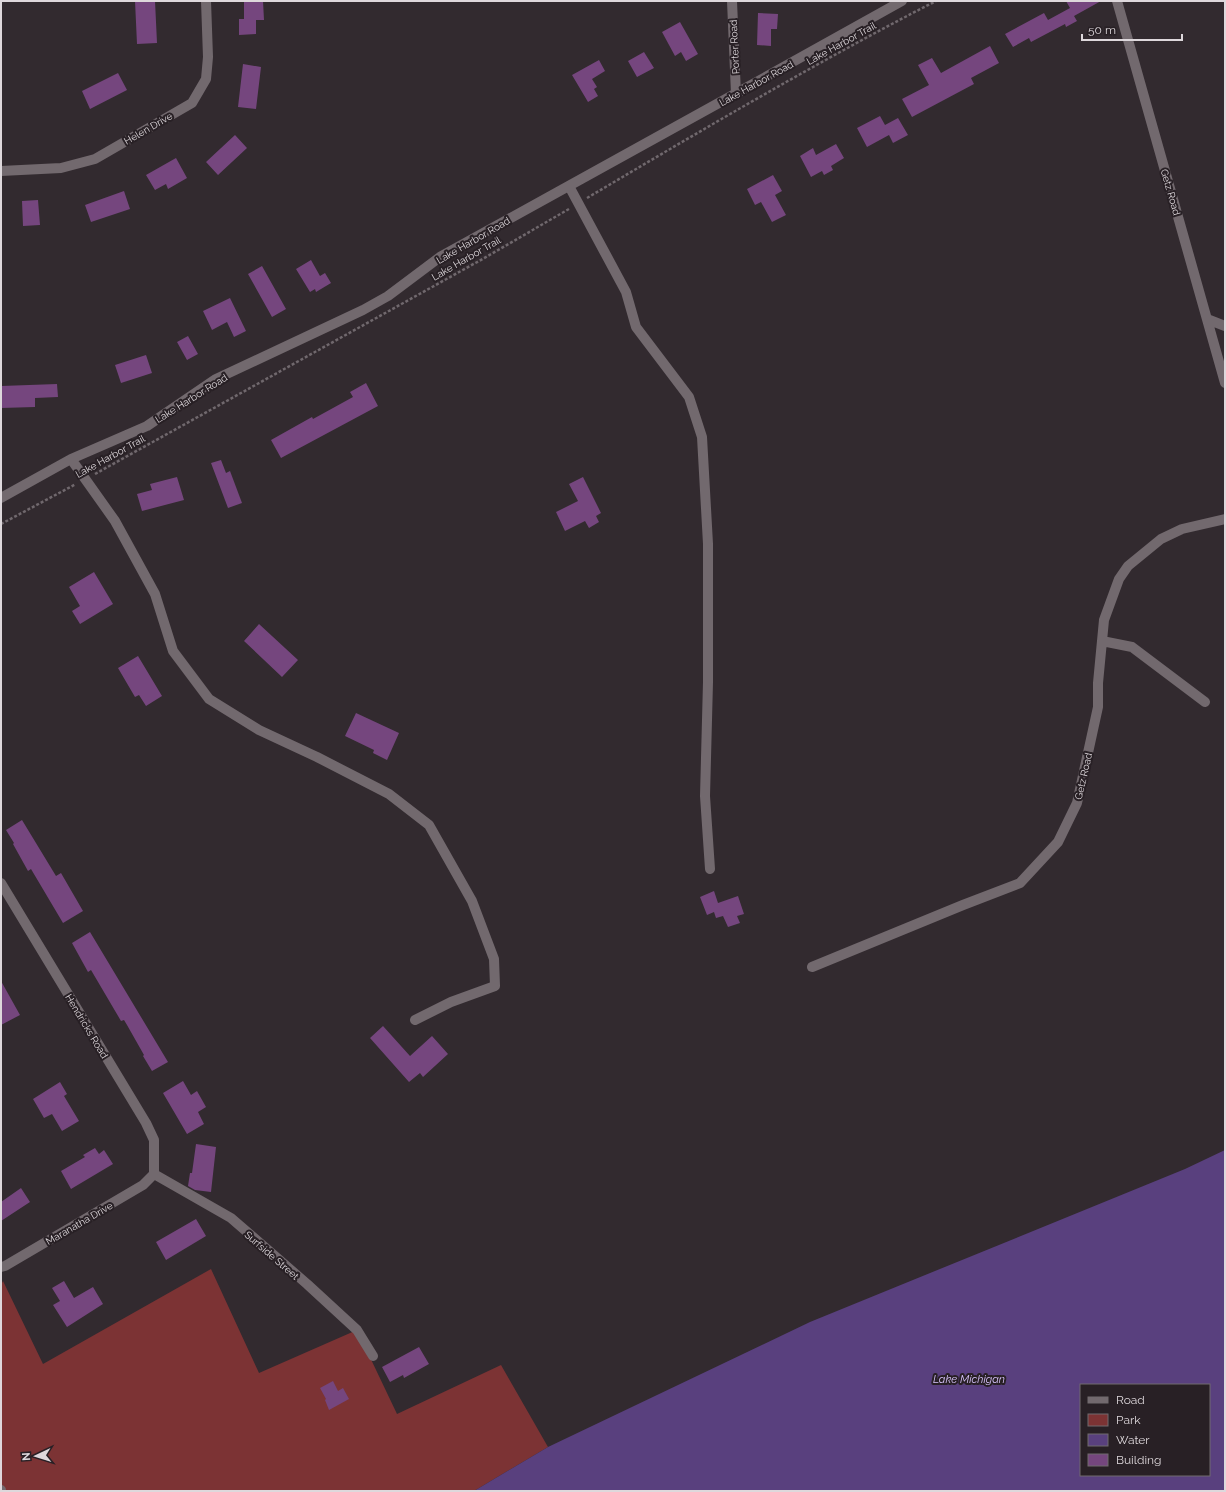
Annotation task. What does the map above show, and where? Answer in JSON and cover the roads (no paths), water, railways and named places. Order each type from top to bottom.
[{"type":"street","name":"Helen Drive","points":[[1,171],[61,168],[95,159],[192,103],[206,79],[208,57],[206,1]]},
{"type":"street","name":"Porter Road","points":[[732,1],[736,94]]},
{"type":"street","name":"Lake Harbor Road","points":[[1,498],[71,459],[147,426],[216,380],[363,310],[388,296],[440,257],[902,1]]},
{"type":"street","name":"Getz Road","points":[[1117,1],[1225,383]]},
{"type":"street","points":[[569,186],[626,292],[636,327],[689,397],[702,437],[708,544],[708,682],[705,796],[710,869]]},
{"type":"street","points":[[1207,319],[1225,326]]},
{"type":"street","points":[[71,459],[115,521],[155,594],[173,651],[209,699],[259,730],[317,757],[388,794],[429,825],[472,901],[494,959],[496,986],[451,1002],[415,1020]]},
{"type":"street","name":"Getz Road","points":[[812,967],[1020,883],[1058,842],[1077,803],[1098,707],[1098,683],[1104,620],[1120,579],[1128,566],[1161,539],[1182,529],[1225,519]]},
{"type":"street","points":[[1102,641],[1132,647],[1205,702]]},
{"type":"street","name":"Hendricks Road","points":[[1,883],[146,1123],[154,1140],[154,1174]]},
{"type":"street","name":"Maranatha Drive","points":[[1,1267],[143,1185],[154,1174]]},
{"type":"street","name":"Surfside Street","points":[[154,1174],[230,1218],[307,1284],[357,1330],[373,1356]]},
{"type":"water","name":"Lake Michigan","points":[[1225,1150],[1225,1491],[474,1491],[548,1447],[810,1322],[1185,1169]]}]
